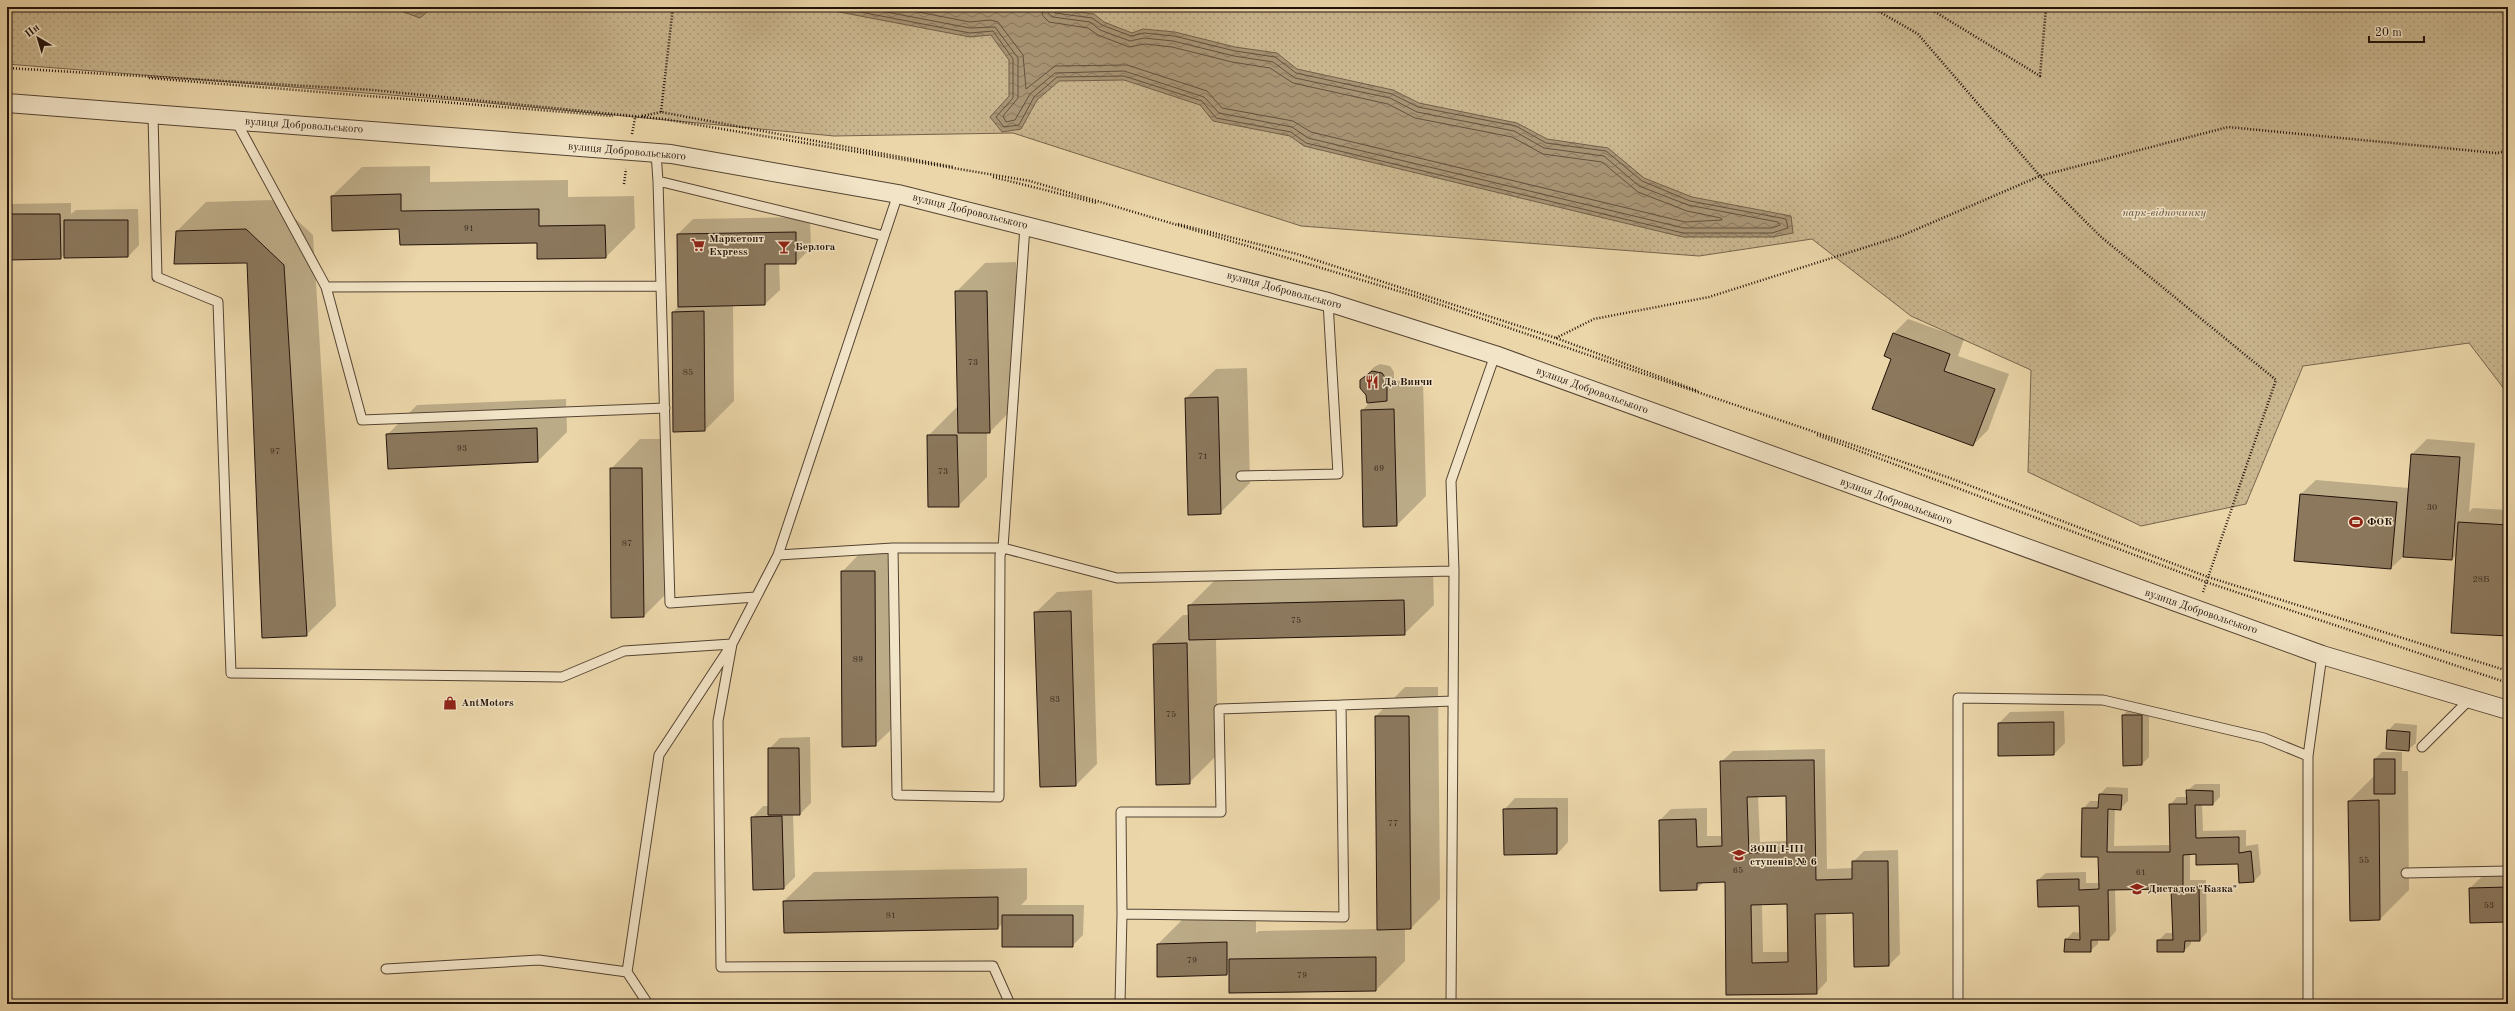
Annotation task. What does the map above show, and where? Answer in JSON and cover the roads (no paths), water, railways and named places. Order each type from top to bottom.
[{"type":"street","name":"вулиця Добровольського","points":[[7,104],[656,152],[898,194],[1328,302],[1495,356],[2322,655],[2508,710]]},
{"type":"lane","points":[[153,114],[157,277],[218,302],[231,673],[562,677],[624,651],[732,644]]},
{"type":"lane","points":[[236,121],[326,287],[362,420],[665,408]]},
{"type":"lane","points":[[656,152],[670,603],[756,597]]},
{"type":"lane","points":[[658,181],[884,236]]},
{"type":"lane","points":[[648,1004],[627,972],[659,755],[732,644],[778,555],[898,194]]},
{"type":"lane","points":[[893,548],[897,795],[999,797],[1000,555],[1003,548],[1025,226]]},
{"type":"lane","points":[[326,287],[661,286]]},
{"type":"lane","points":[[1241,476],[1338,474],[1328,302]]},
{"type":"lane","points":[[1451,1004],[1454,571],[1451,481],[1495,356]]},
{"type":"lane","points":[[778,555],[893,548],[1003,548],[1117,578],[1454,571]]},
{"type":"lane","points":[[732,644],[718,721],[721,967],[993,966],[1010,1004]]},
{"type":"lane","points":[[2308,1004],[2308,756],[2322,655]]},
{"type":"lane","points":[[1958,1004],[1958,698],[2103,700],[2264,738],[2308,756]]},
{"type":"lane","points":[[2422,747],[2471,698]]},
{"type":"lane","points":[[1120,1004],[1122,914],[1121,812],[1221,812],[1219,709],[1453,701]]},
{"type":"lane","points":[[1122,914],[1344,917],[1341,705]]},
{"type":"lane","points":[[2406,872],[2508,871]]},
{"type":"lane","points":[[386,969],[539,960],[627,972]]},
{"type":"water","points":[[390,7],[433,7],[420,18]]},
{"type":"water","points":[[813,7],[1041,7],[1094,14],[1104,22],[1132,33],[1143,29],[1175,32],[1235,47],[1277,53],[1297,69],[1393,90],[1419,103],[1517,123],[1547,139],[1608,148],[1644,178],[1692,197],[1791,216],[1793,233],[1773,237],[1683,237],[1304,146],[1290,136],[1213,121],[1200,105],[1124,80],[1059,81],[1037,100],[1021,129],[1002,132],[990,117],[1009,96],[1009,60],[991,35],[970,37]]},
{"type":"place","name":"Маркетопт Express","points":[[698,245]]},
{"type":"place","name":"Берлога","points":[[784,247]]},
{"type":"place","name":"Да Винчи","points":[[1372,382]]},
{"type":"place","name":"ФОК","points":[[2356,522]]},
{"type":"place","name":"AntMotors","points":[[450,703]]},
{"type":"place","name":"ЗОШ І-ІІІ ступенів № 6","points":[[1739,855]]},
{"type":"place","name":"Дистадок \"Казка\"","points":[[2137,889]]},
{"type":"park label","name":"парк-відпочинку","points":[[2164,213]]}]
